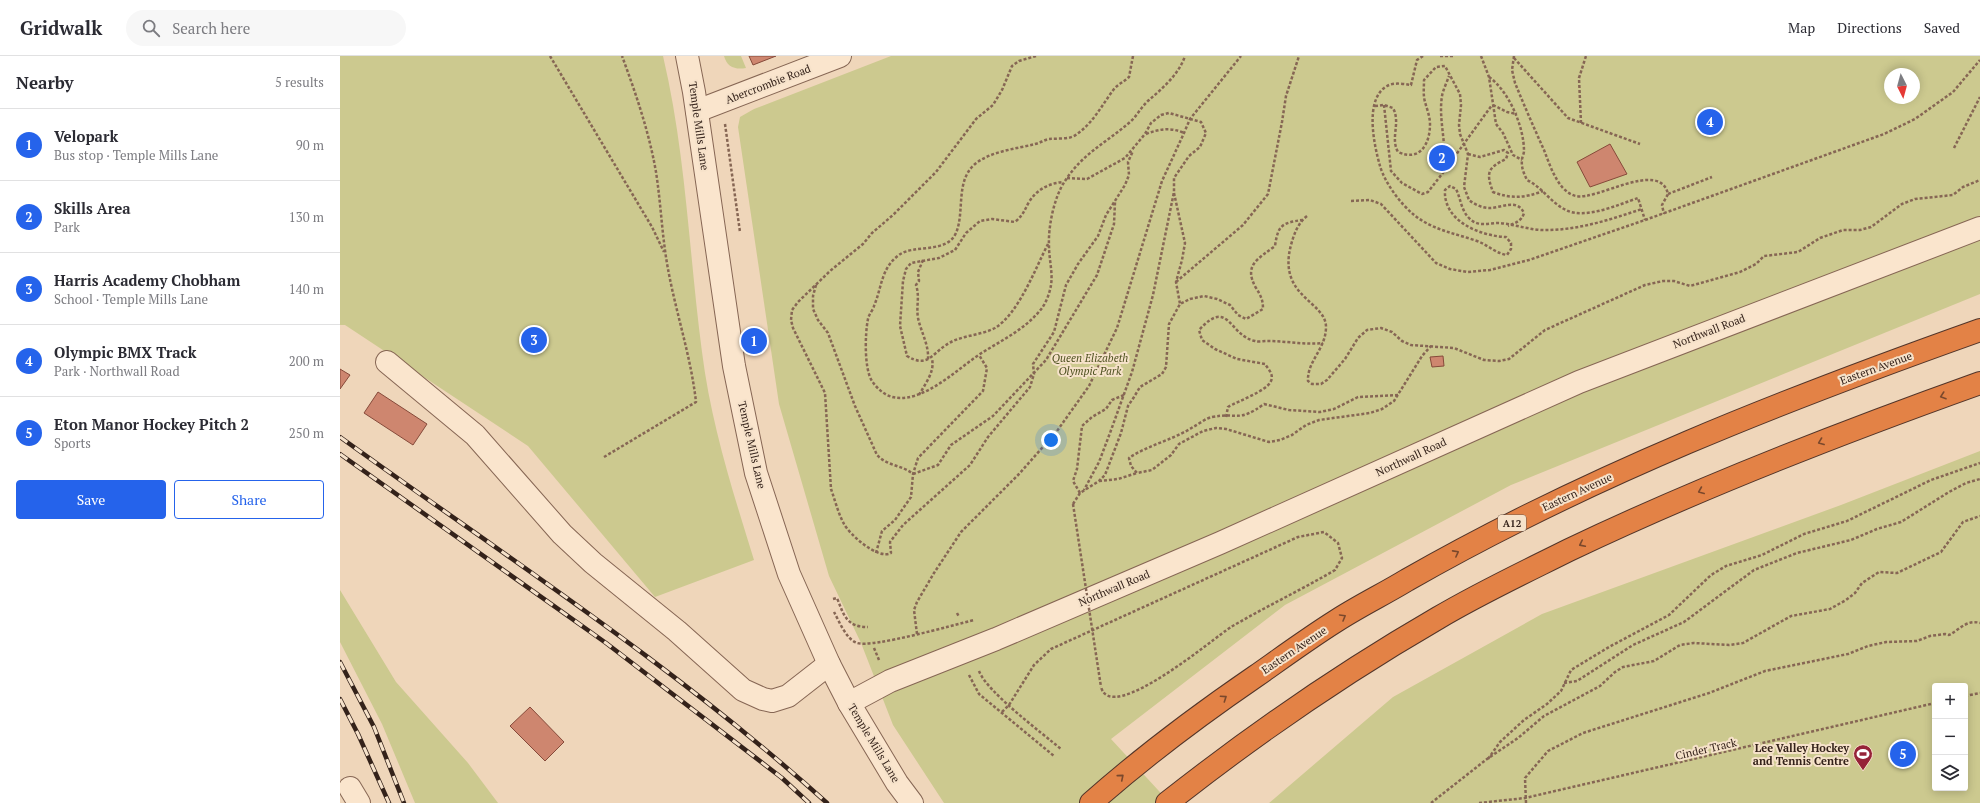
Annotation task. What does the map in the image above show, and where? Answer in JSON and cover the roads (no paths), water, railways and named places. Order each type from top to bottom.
[{"type":"highway","name":"Eastern Avenue","points":[[1091,803],[1160,744],[1219,701],[1337,620],[1450,555],[1536,511],[1701,436],[1847,378],[1980,330]]},
{"type":"highway","points":[[1168,803],[1229,754],[1318,693],[1438,618],[1482,594],[1627,522],[1768,462],[1980,384]]},
{"type":"street","name":"Temple Mills Lane","points":[[687,56],[697,111],[734,366],[756,473],[789,574],[829,664],[858,699],[897,783],[912,803]]},
{"type":"street","name":"Abercrombie Road","points":[[697,111],[840,56]]},
{"type":"street","name":"Northwall Road","points":[[858,699],[890,681],[990,641],[1220,543],[1579,382],[1980,228]]},
{"type":"street","points":[[387,362],[475,435],[562,534],[593,563],[677,631],[743,690],[763,699],[772,701],[781,700],[829,664]]},
{"type":"railway","points":[[340,437],[527,569],[650,659],[710,705],[827,803]]},
{"type":"railway","points":[[340,454],[606,643],[782,778],[809,803]]},
{"type":"railway","points":[[340,662],[374,727],[404,803]]},
{"type":"railway","points":[[340,699],[358,734],[389,803]]},
{"type":"place","name":"Olympic BMX Track","points":[[1710,122]]},
{"type":"place","name":"Skills Area","points":[[1442,158]]},
{"type":"place","name":"Harris Academy Chobham","points":[[534,340]]},
{"type":"place","name":"Velopark","points":[[754,341]]},
{"type":"place","name":"Eton Manor Hockey Pitch 2","points":[[1903,754]]},
{"type":"place","name":"Lee Valley Hockey and Tennis Centre","points":[[1863,771]]},
{"type":"park label","name":"Queen Elizabeth Olympic Park","points":[[1090,364]]}]
